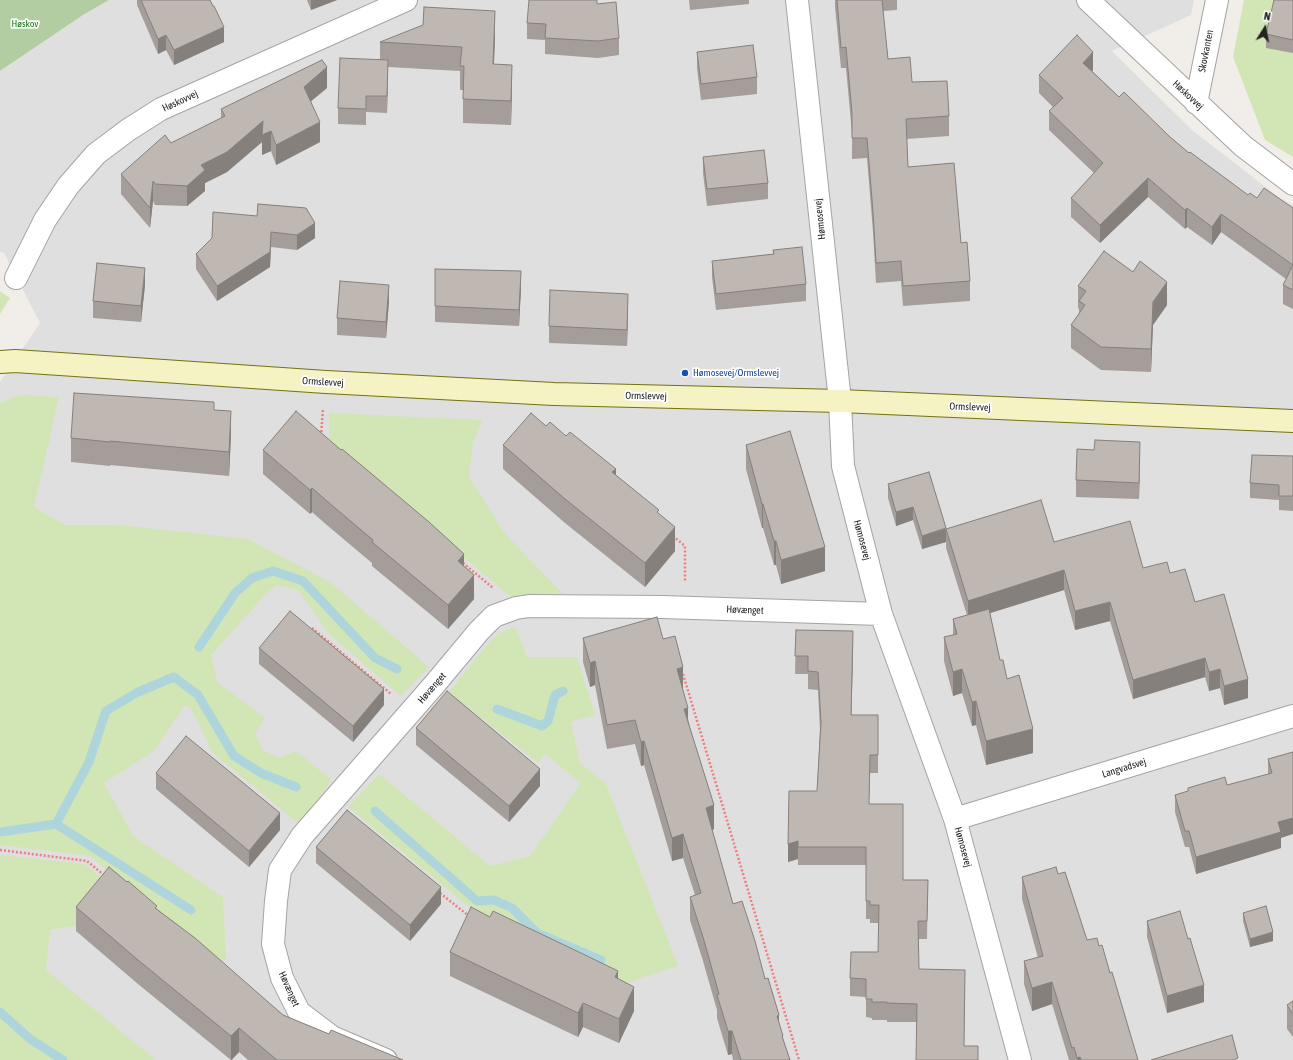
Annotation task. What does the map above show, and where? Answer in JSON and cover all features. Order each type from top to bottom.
[{"type":"street","name":"Høskovvej","points":[[16,278],[45,220],[68,186],[96,154],[128,130],[161,109],[406,0]]},
{"type":"street","name":"Hømosevej","points":[[797,0],[840,402],[842,466],[882,614],[955,819],[1020,1060]]},
{"type":"street","name":"Høskovvej","points":[[1088,0],[1243,146],[1293,184]]},
{"type":"street","name":"Skovkanten","points":[[1196,103],[1216,0]]},
{"type":"street","name":"Ormslevvej","points":[[0,362],[15,361],[67,364],[326,382],[554,394],[840,402],[1293,421]]},
{"type":"street","name":"Høvænget","points":[[386,1060],[332,1037],[299,1012],[282,978],[273,944],[280,870],[302,836],[412,711],[479,631],[494,616],[516,608],[530,606],[684,608],[882,614]]},
{"type":"street","name":"Langvadsvej","points":[[955,819],[1293,716]]},
{"type":"path","points":[[320,442],[326,382]]},
{"type":"path","points":[[673,535],[685,546],[684,608]]},
{"type":"path","points":[[463,562],[516,608]]},
{"type":"path","points":[[312,628],[412,711]]},
{"type":"path","points":[[681,668],[799,1060]]},
{"type":"path","points":[[0,850],[88,861],[106,876]]},
{"type":"path","points":[[435,888],[465,914],[472,917]]},
{"type":"shaded area","points":[[109,0],[1194,0],[1191,15],[1112,51],[1192,130],[1281,199],[1293,205],[1293,1060],[0,1060],[0,382],[40,323],[4,253],[0,252],[0,71],[83,15]]},
{"type":"green space","name":"Høskov","points":[[0,0],[109,0],[83,15],[0,71]]},
{"type":"green space","points":[[1244,0],[1293,0],[1293,157],[1265,140],[1233,57]]},
{"type":"green space","points":[[0,291],[10,298],[0,314]]},
{"type":"green space","points":[[20,395],[59,397],[34,507],[64,525],[119,525],[248,539],[330,582],[429,667],[401,696],[329,634],[298,590],[277,585],[265,595],[211,655],[218,683],[265,718],[255,733],[263,750],[280,758],[296,751],[332,780],[299,824],[213,753],[191,708],[185,705],[154,751],[104,783],[133,836],[223,897],[226,958],[221,966],[90,856],[0,845],[0,403]]},
{"type":"green space","points":[[329,413],[482,420],[473,442],[469,477],[505,534],[563,594],[511,597],[329,443]]},
{"type":"green space","points":[[515,627],[527,657],[577,657],[595,715],[571,722],[580,763],[606,784],[678,966],[621,985],[481,917],[348,807],[379,774],[490,866],[530,856],[581,783],[545,754],[538,763],[449,692],[491,640],[502,632]]},
{"type":"green space","points":[[0,855],[85,864],[112,887],[75,926],[50,930],[46,970],[156,1060],[0,1060]]},
{"type":"building","points":[[141,0],[210,0],[224,27],[174,50],[166,35],[158,39]]},
{"type":"building","points":[[529,0],[597,0],[597,4],[616,2],[619,38],[598,41],[545,38],[546,24],[527,23]]},
{"type":"building","points":[[837,0],[882,0],[888,59],[910,57],[912,82],[947,81],[949,116],[906,119],[908,167],[954,163],[961,243],[967,242],[970,281],[903,286],[901,261],[876,263],[867,138],[852,138],[852,113],[846,47],[841,48]]},
{"type":"building","points":[[1274,0],[1293,0],[1293,40],[1266,34]]},
{"type":"building","points":[[424,7],[495,11],[493,64],[512,65],[511,101],[463,99],[464,66],[460,66],[462,47],[380,42],[423,25]]},
{"type":"building","points":[[1077,35],[1093,52],[1083,63],[1119,97],[1124,92],[1170,137],[1189,153],[1190,152],[1248,195],[1250,193],[1257,198],[1264,188],[1293,208],[1293,265],[1221,214],[1212,227],[1187,208],[1185,210],[1148,178],[1100,225],[1071,198],[1103,163],[1049,111],[1063,98],[1039,75]]},
{"type":"building","points":[[753,45],[757,77],[701,84],[697,52]]},
{"type":"building","points":[[340,58],[388,60],[387,96],[366,96],[366,109],[338,108]]},
{"type":"building","points":[[322,60],[327,67],[304,87],[320,122],[276,145],[271,131],[262,135],[263,121],[227,152],[201,165],[205,170],[187,186],[155,184],[153,181],[150,208],[121,174],[165,135],[171,143],[225,116],[221,109]]},
{"type":"building","points":[[764,150],[768,183],[707,189],[703,157]]},
{"type":"building","points":[[258,204],[306,208],[315,223],[297,235],[271,232],[270,252],[217,286],[196,254],[212,238],[213,212],[257,216]]},
{"type":"building","points":[[802,247],[806,284],[716,294],[712,261],[774,254],[773,250]]},
{"type":"building","points":[[1104,251],[1133,272],[1140,261],[1167,282],[1153,302],[1151,349],[1101,347],[1071,325],[1085,305],[1079,301],[1086,291],[1078,286]]},
{"type":"building","points":[[97,263],[145,268],[141,306],[93,301]]},
{"type":"building","points":[[1293,265],[1293,290],[1283,285]]},
{"type":"building","points":[[435,269],[521,271],[519,310],[435,306]]},
{"type":"building","points":[[340,281],[389,285],[386,322],[337,318]]},
{"type":"building","points":[[550,290],[628,294],[627,330],[549,326]]},
{"type":"building","points":[[74,393],[214,402],[214,410],[231,411],[229,452],[71,438]]},
{"type":"building","points":[[296,411],[429,522],[464,554],[458,561],[474,575],[448,605],[372,542],[373,540],[312,488],[310,490],[263,450]]},
{"type":"building","points":[[531,413],[546,426],[550,422],[566,436],[570,432],[616,469],[612,472],[659,510],[657,512],[675,527],[645,563],[565,499],[503,445]]},
{"type":"building","points":[[790,431],[825,547],[781,560],[776,541],[774,541],[762,504],[746,445]]},
{"type":"building","points":[[1095,440],[1140,442],[1139,483],[1076,480],[1077,449],[1094,450]]},
{"type":"building","points":[[1252,455],[1293,456],[1293,496],[1279,496],[1279,485],[1250,483]]},
{"type":"building","points":[[929,472],[946,528],[922,536],[913,507],[896,512],[888,484]]},
{"type":"building","points":[[1041,500],[1054,542],[1130,521],[1143,568],[1167,562],[1170,573],[1185,569],[1195,602],[1224,594],[1248,679],[1224,686],[1220,669],[1209,672],[1205,658],[1133,680],[1110,602],[1075,611],[1064,570],[968,601],[946,529]]},
{"type":"building","points":[[989,609],[1000,660],[1003,660],[1007,679],[1019,675],[1033,729],[986,741],[976,701],[972,702],[962,669],[953,672],[944,637],[957,634],[953,619]]},
{"type":"building","points":[[290,611],[384,689],[353,726],[259,648]]},
{"type":"building","points":[[657,617],[663,639],[675,636],[683,667],[677,669],[688,708],[684,709],[714,805],[706,808],[733,904],[742,901],[765,979],[768,978],[779,1015],[777,1016],[782,1036],[790,1060],[741,1060],[732,1031],[728,1031],[717,995],[719,994],[703,937],[690,897],[701,893],[683,834],[672,838],[644,741],[641,742],[635,720],[607,725],[595,661],[590,663],[583,638]]},
{"type":"building","points":[[796,630],[853,631],[851,715],[878,715],[878,755],[870,755],[869,804],[903,804],[903,880],[928,880],[927,921],[918,921],[919,969],[965,970],[964,1046],[978,1046],[978,1060],[916,1060],[917,1004],[872,1002],[872,999],[866,999],[866,979],[850,978],[851,952],[878,952],[879,905],[870,905],[870,901],[866,901],[866,847],[798,847],[798,841],[788,844],[789,791],[817,791],[821,722],[818,672],[808,671],[808,656],[795,656]]},
{"type":"building","points":[[447,691],[540,769],[509,806],[416,728]]},
{"type":"building","points":[[186,736],[280,813],[249,851],[156,773]]},
{"type":"building","points":[[1293,752],[1293,818],[1278,822],[1281,832],[1196,857],[1189,831],[1185,831],[1175,795],[1188,791],[1188,788],[1225,777],[1227,785],[1272,773],[1268,759]]},
{"type":"building","points":[[347,810],[441,887],[410,925],[316,847]]},
{"type":"building","points":[[109,867],[127,882],[128,881],[157,906],[155,908],[195,938],[283,1015],[329,1034],[331,1030],[403,1060],[277,1060],[239,1028],[231,1036],[76,907]]},
{"type":"building","points":[[1056,867],[1058,874],[1065,872],[1087,940],[1097,938],[1099,946],[1102,945],[1110,973],[1112,972],[1138,1060],[1081,1060],[1080,1057],[1077,1058],[1074,1047],[1072,1048],[1052,982],[1032,988],[1024,961],[1043,956],[1022,877]]},
{"type":"building","points":[[1266,906],[1273,932],[1250,939],[1243,913]]},
{"type":"building","points":[[471,907],[490,917],[493,911],[618,971],[615,977],[634,987],[619,1019],[583,1003],[578,1013],[450,952]]},
{"type":"building","points":[[1180,911],[1204,985],[1167,996],[1147,921]]},
{"type":"building","points":[[1293,1001],[1293,1014],[1287,1005]]},
{"type":"building","points":[[1232,1035],[1238,1058],[1233,1060],[1151,1060]]},
{"type":"waterway","points":[[199,647],[235,593],[252,578],[273,571],[303,581],[375,658],[397,669]]},
{"type":"waterway","points":[[0,832],[56,824],[89,762],[106,711],[138,692],[174,677],[198,695],[234,756],[261,773],[296,787]]},
{"type":"waterway","points":[[497,709],[542,726],[548,721],[555,695],[563,691]]},
{"type":"waterway","points":[[375,811],[477,901],[494,900],[512,908],[537,933],[601,960]]},
{"type":"waterway","points":[[56,824],[191,910]]},
{"type":"waterway","points":[[0,1012],[30,1039],[63,1060]]},
{"type":"place","name":"Hømosevej/Ormslevvej","points":[[685,373]]}]
